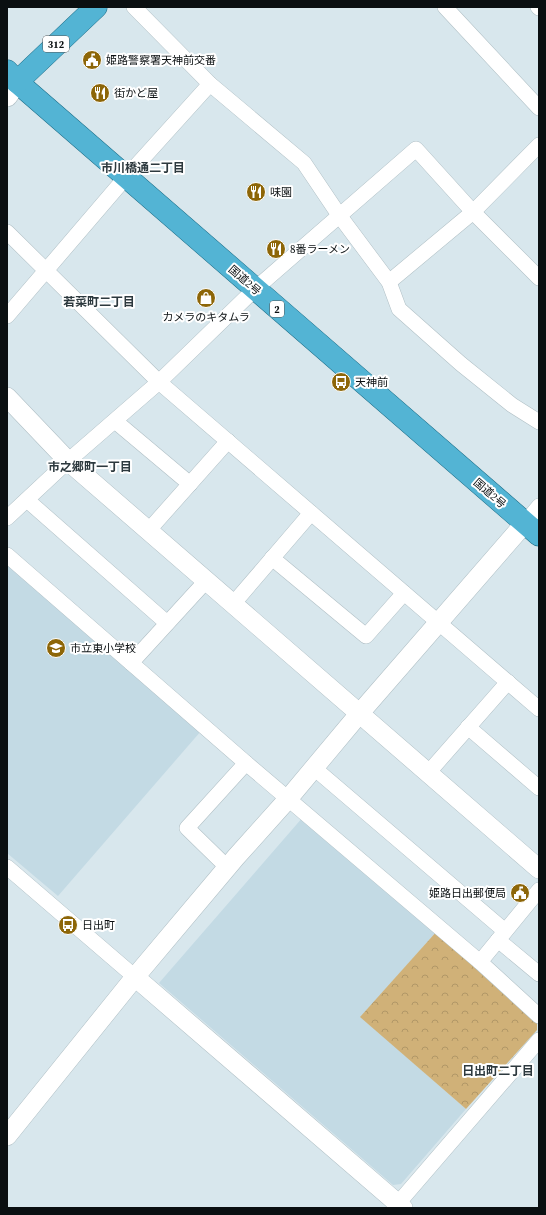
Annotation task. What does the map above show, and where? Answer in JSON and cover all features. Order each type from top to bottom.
[{"type":"highway","name":"312","points":[[9,84],[96,7]]},
{"type":"highway","name":"国道2号","points":[[9,84],[126,177],[532,529]]},
{"type":"street","points":[[134,7],[210,84],[304,163],[339,215],[389,282],[399,309],[512,405],[539,422]]},
{"type":"street","points":[[445,7],[539,108]]},
{"type":"street","points":[[7,316],[126,177],[210,84]]},
{"type":"street","points":[[389,282],[473,212],[539,145]]},
{"type":"street","points":[[7,518],[68,461],[159,382],[255,289],[416,149],[473,212],[539,278]]},
{"type":"street","points":[[7,232],[159,382],[539,709]]},
{"type":"street","points":[[7,397],[68,461],[539,869]]},
{"type":"street","points":[[115,421],[190,484]]},
{"type":"street","points":[[148,531],[228,441]]},
{"type":"street","points":[[26,500],[167,623]]},
{"type":"street","points":[[7,1136],[134,977],[438,622],[532,529],[539,506]]},
{"type":"street","points":[[233,604],[311,513]]},
{"type":"street","points":[[7,555],[246,763],[480,962],[539,1016]]},
{"type":"street","points":[[272,558],[366,636],[404,593]]},
{"type":"street","points":[[131,663],[206,581]]},
{"type":"street","points":[[428,773],[508,682]]},
{"type":"street","points":[[468,727],[539,788]]},
{"type":"street","points":[[228,868],[187,828],[246,763]]},
{"type":"street","points":[[314,768],[502,935],[539,974]]},
{"type":"street","points":[[7,867],[398,1206],[539,1040]]},
{"type":"street","points":[[480,962],[539,890]]},
{"type":"shaded area","name":"市立東小学校","points":[[7,565],[201,731],[58,896],[7,853]]},
{"type":"shaded area","points":[[303,817],[437,931],[361,1017],[466,1109],[401,1184],[393,1185],[159,983]]},
{"type":"green space","points":[[437,931],[537,1019],[537,1030],[466,1109],[360,1017]]},
{"type":"place","name":"姫路警察署天神前交番","points":[[92,60]]},
{"type":"place","name":"街かど屋","points":[[100,93]]},
{"type":"place","name":"味園","points":[[256,192]]},
{"type":"place","name":"8番ラーメン","points":[[276,249]]},
{"type":"place","name":"カメラのキタムラ","points":[[206,298]]},
{"type":"place","name":"天神前","points":[[341,382]]},
{"type":"place","name":"市立東小学校","points":[[56,648]]},
{"type":"place","name":"姫路日出郵便局","points":[[520,893]]},
{"type":"place","name":"日出町","points":[[68,925]]},
{"type":"district","name":"市川橋通二丁目","points":[[143,168]]},
{"type":"district","name":"若菜町二丁目","points":[[99,302]]},
{"type":"district","name":"市之郷町一丁目","points":[[90,467]]},
{"type":"district","name":"日出町二丁目","points":[[498,1071]]}]
